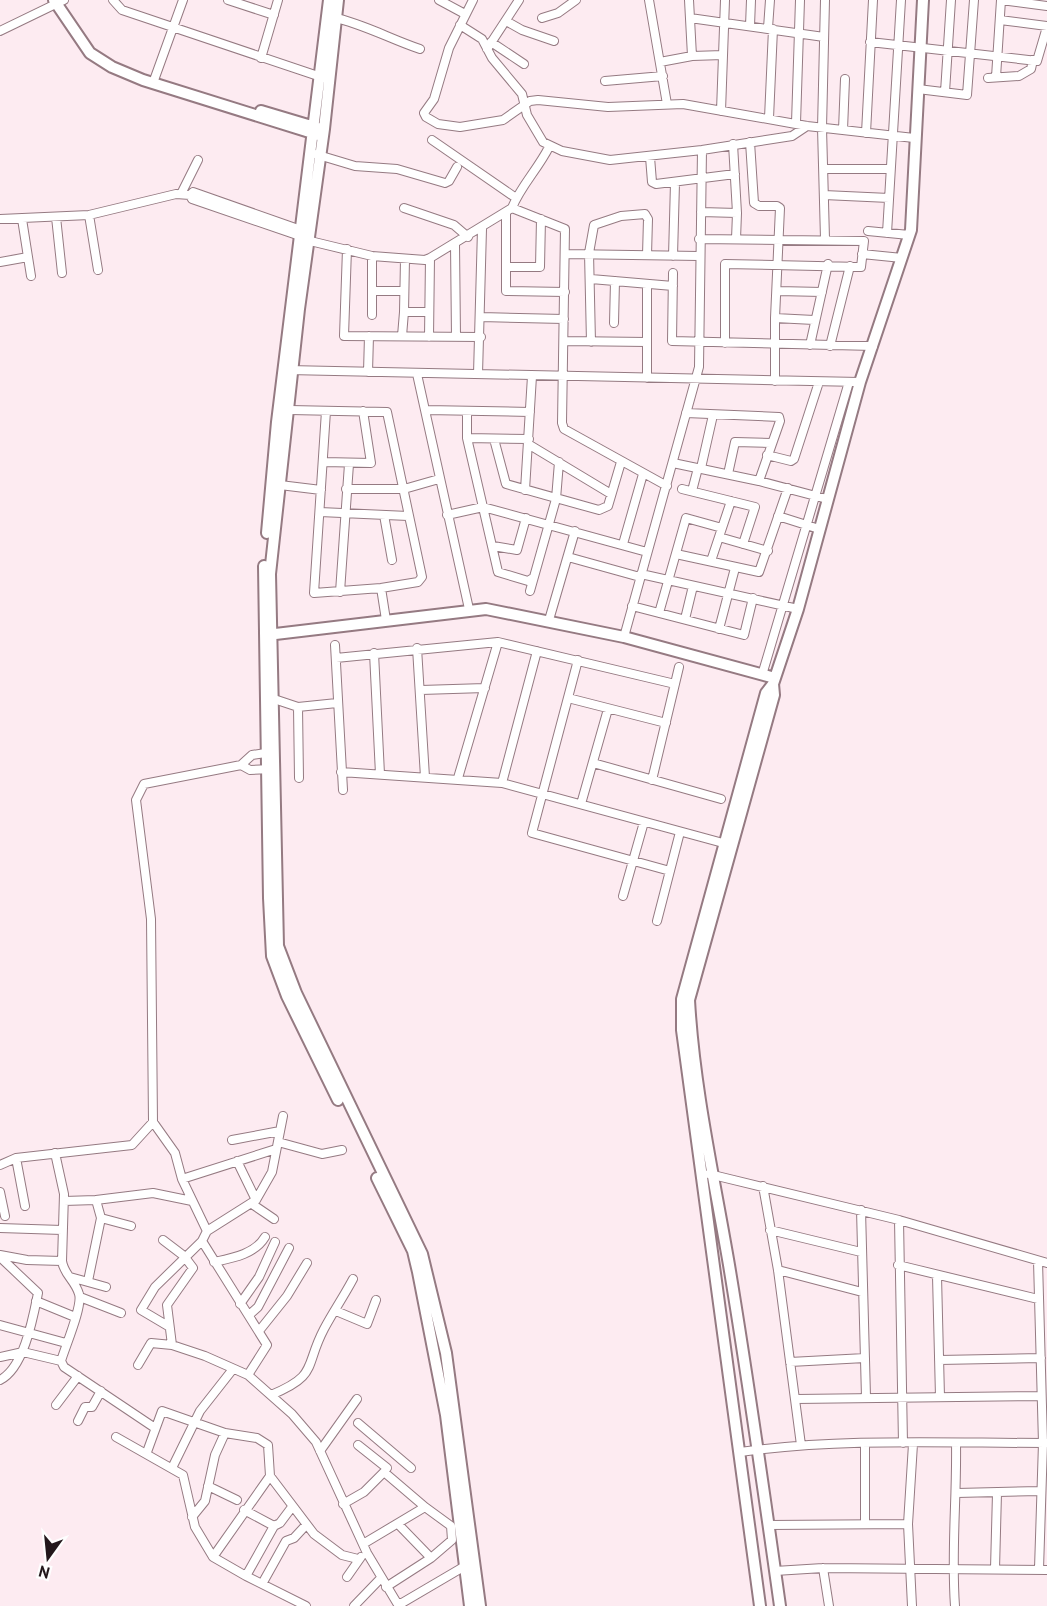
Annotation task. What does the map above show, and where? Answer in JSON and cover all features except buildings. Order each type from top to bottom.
[{"type":"street","points":[[113,0],[122,10],[325,78]]},
{"type":"street","points":[[154,81],[183,0]]},
{"type":"street","points":[[261,58],[278,0]]},
{"type":"street","points":[[329,0],[332,16]]},
{"type":"street","points":[[271,752],[274,699],[263,580],[302,237],[319,132],[332,16],[338,0]]},
{"type":"street","points":[[439,0],[465,14]]},
{"type":"street","points":[[473,0],[449,48],[435,96],[425,110],[426,117],[444,126],[485,124],[503,120],[530,102],[551,100],[608,107],[692,105],[807,126],[915,138]]},
{"type":"street","points":[[489,46],[519,0]]},
{"type":"street","points":[[542,18],[558,13],[576,0]]},
{"type":"street","points":[[649,0],[667,104]]},
{"type":"street","points":[[689,0],[692,56]]},
{"type":"street","points":[[721,111],[725,0]]},
{"type":"street","points":[[750,26],[751,0]]},
{"type":"street","points":[[769,118],[770,0]]},
{"type":"street","points":[[796,123],[800,0]]},
{"type":"street","points":[[825,0],[822,128],[825,238]]},
{"type":"street","points":[[866,133],[873,0]]},
{"type":"street","points":[[887,233],[891,136],[901,0]]},
{"type":"street","points":[[762,675],[815,495],[855,382],[873,346],[909,235],[923,0]]},
{"type":"street","points":[[945,92],[951,0]]},
{"type":"street","points":[[918,89],[967,95],[974,0]]},
{"type":"street","points":[[1032,60],[1031,69],[1027,74],[992,78],[998,54],[1001,0],[1047,6]]},
{"type":"street","points":[[0,31],[59,1],[79,31],[102,56],[154,81],[319,132]]},
{"type":"street","points":[[234,1],[274,15]]},
{"type":"street","points":[[332,16],[373,28],[392,40],[420,50]]},
{"type":"street","points":[[690,18],[824,37]]},
{"type":"street","points":[[870,42],[998,54],[1036,61],[1047,27],[1000,20]]},
{"type":"street","points":[[506,21],[522,30],[554,41]]},
{"type":"street","points":[[460,25],[489,46],[522,94],[538,135],[549,147],[610,160],[650,157],[792,136],[807,126]]},
{"type":"street","points":[[489,46],[524,64]]},
{"type":"street","points":[[660,62],[692,56],[723,55]]},
{"type":"street","points":[[605,81],[663,76]]},
{"type":"street","points":[[843,130],[845,79]]},
{"type":"street","points":[[432,140],[516,198]]},
{"type":"street","points":[[750,142],[754,203],[759,206],[779,207],[778,291],[775,318],[776,381]]},
{"type":"street","points":[[733,144],[736,239]]},
{"type":"street","points":[[0,219],[89,215],[185,194],[192,199],[302,237],[372,256],[405,259],[430,258],[482,229],[509,210],[538,170],[549,147]]},
{"type":"street","points":[[624,637],[696,379],[702,150]]},
{"type":"street","points":[[315,154],[355,166],[397,170],[445,183],[449,181],[457,167]]},
{"type":"street","points":[[650,157],[652,182],[675,183],[735,174]]},
{"type":"street","points":[[185,194],[198,160]]},
{"type":"street","points":[[824,169],[890,169]]},
{"type":"street","points":[[673,256],[675,183]]},
{"type":"street","points":[[824,195],[889,198]]},
{"type":"street","points":[[404,208],[454,225],[468,237]]},
{"type":"street","points":[[509,210],[565,229],[562,423],[564,429],[667,486]]},
{"type":"street","points":[[509,210],[506,291],[565,292]]},
{"type":"street","points":[[701,212],[736,213]]},
{"type":"street","points":[[591,342],[589,253],[594,225],[621,216],[645,214],[648,219],[647,255]]},
{"type":"street","points":[[89,215],[98,270]]},
{"type":"street","points":[[56,217],[62,273]]},
{"type":"street","points":[[22,219],[31,276]]},
{"type":"street","points":[[508,267],[540,267],[541,219]]},
{"type":"street","points":[[478,374],[481,337],[482,229]]},
{"type":"street","points":[[868,231],[909,235]]},
{"type":"street","points":[[699,239],[825,238],[864,241],[861,267],[828,264],[725,264],[725,343]]},
{"type":"street","points":[[455,244],[456,337]]},
{"type":"street","points":[[347,249],[344,336],[481,337]]},
{"type":"street","points":[[566,254],[699,256]]},
{"type":"street","points":[[862,254],[902,258]]},
{"type":"street","points":[[372,256],[372,315]]},
{"type":"street","points":[[0,262],[28,257]]},
{"type":"street","points":[[429,337],[430,258]]},
{"type":"street","points":[[402,336],[405,259]]},
{"type":"street","points":[[810,345],[828,264]]},
{"type":"street","points":[[830,346],[850,266]]},
{"type":"street","points":[[673,273],[672,341],[698,344],[873,346]]},
{"type":"street","points":[[591,279],[673,286]]},
{"type":"street","points":[[614,323],[615,281]]},
{"type":"street","points":[[647,284],[647,378]]},
{"type":"street","points":[[372,291],[404,291]]},
{"type":"street","points":[[778,291],[822,292]]},
{"type":"street","points":[[404,312],[429,312]]},
{"type":"street","points":[[481,317],[564,319]]},
{"type":"street","points":[[775,318],[814,320]]},
{"type":"street","points":[[368,372],[369,336]]},
{"type":"street","points":[[565,341],[647,342]]},
{"type":"street","points":[[288,370],[855,382]]},
{"type":"street","points":[[288,370],[290,410],[270,574],[272,956],[287,996],[413,1251],[446,1415],[480,1606]]},
{"type":"street","points":[[417,374],[469,609]]},
{"type":"street","points":[[525,490],[532,376]]},
{"type":"street","points":[[767,455],[791,461],[794,459],[819,382]]},
{"type":"street","points":[[780,1606],[760,1449],[707,1173],[681,1008],[683,988],[766,693],[774,681],[798,609],[855,382]]},
{"type":"street","points":[[290,410],[387,412],[422,577],[418,582],[381,588],[314,593],[326,411]]},
{"type":"street","points":[[426,410],[530,412]]},
{"type":"street","points":[[324,462],[371,463],[363,411]]},
{"type":"street","points":[[467,412],[467,438],[498,572],[528,580],[533,578]]},
{"type":"street","points":[[686,413],[779,417],[780,421],[759,481]]},
{"type":"street","points":[[692,491],[713,415]]},
{"type":"street","points":[[467,438],[529,442],[611,494]]},
{"type":"street","points":[[494,439],[504,483],[600,510],[608,506],[621,462]]},
{"type":"street","points":[[728,474],[735,442],[771,443]]},
{"type":"street","points":[[530,591],[551,523],[559,462]]},
{"type":"street","points":[[673,463],[759,481],[827,499]]},
{"type":"street","points":[[340,592],[349,464]]},
{"type":"street","points":[[622,544],[643,474]]},
{"type":"street","points":[[346,489],[404,489],[439,479]]},
{"type":"street","points":[[280,486],[321,490]]},
{"type":"street","points":[[676,554],[759,572],[788,488]]},
{"type":"street","points":[[682,489],[755,507],[743,544]]},
{"type":"street","points":[[711,561],[730,501]]},
{"type":"street","points":[[447,515],[483,507],[551,523],[647,552]]},
{"type":"street","points":[[320,512],[408,516]]},
{"type":"street","points":[[384,515],[392,561]]},
{"type":"street","points":[[778,516],[819,529]]},
{"type":"street","points":[[493,546],[518,550],[526,518]]},
{"type":"street","points":[[659,613],[686,518],[722,528]]},
{"type":"street","points":[[549,620],[576,531]]},
{"type":"street","points":[[719,537],[768,551]]},
{"type":"street","points":[[568,557],[798,609]]},
{"type":"street","points":[[719,629],[735,568]]},
{"type":"street","points":[[685,619],[693,586]]},
{"type":"street","points":[[381,588],[386,620]]},
{"type":"street","points":[[632,606],[744,635],[753,598]]},
{"type":"street","points":[[269,635],[469,609],[503,611],[624,637],[762,675],[774,681]]},
{"type":"street","points":[[458,778],[498,642]]},
{"type":"street","points":[[336,658],[417,648],[498,642],[675,684]]},
{"type":"street","points":[[335,645],[343,790]]},
{"type":"street","points":[[417,648],[425,777]]},
{"type":"street","points":[[502,783],[537,651]]},
{"type":"street","points":[[374,653],[380,774]]},
{"type":"street","points":[[578,660],[532,833],[670,871]]},
{"type":"street","points":[[652,780],[679,666]]},
{"type":"street","points":[[760,1606],[707,1173],[691,1029],[690,1000],[774,695],[774,681]]},
{"type":"street","points":[[421,690],[485,688]]},
{"type":"street","points":[[568,698],[666,723]]},
{"type":"street","points":[[274,699],[298,707],[337,704]]},
{"type":"street","points":[[298,707],[300,778]]},
{"type":"street","points":[[581,804],[608,709]]},
{"type":"street","points":[[207,1231],[182,1179],[175,1153],[153,1122],[151,919],[136,800],[138,791],[144,783],[242,765],[252,755],[271,752]]},
{"type":"street","points":[[592,763],[721,798]]},
{"type":"street","points":[[242,765],[250,770],[271,769]]},
{"type":"street","points":[[341,772],[458,778],[502,783],[723,843]]},
{"type":"street","points":[[623,896],[644,822]]},
{"type":"street","points":[[657,921],[681,832]]},
{"type":"street","points":[[168,1326],[141,1310],[155,1287],[184,1256],[202,1241],[207,1231],[254,1202],[272,1172],[283,1116]]},
{"type":"street","points":[[0,1165],[16,1158],[132,1145],[153,1122]]},
{"type":"street","points":[[232,1140],[280,1131]]},
{"type":"street","points":[[182,1179],[277,1145],[322,1154],[342,1150]]},
{"type":"street","points":[[55,1153],[64,1201],[62,1261],[64,1272],[75,1284],[81,1297],[61,1361],[64,1367],[155,1428]]},
{"type":"street","points":[[16,1158],[25,1206]]},
{"type":"street","points":[[237,1161],[254,1202],[274,1219]]},
{"type":"street","points":[[707,1173],[899,1220],[1047,1263]]},
{"type":"street","points":[[763,1186],[778,1270],[801,1444]]},
{"type":"street","points":[[0,1192],[5,1216]]},
{"type":"street","points":[[64,1201],[96,1200],[153,1193],[192,1201]]},
{"type":"street","points":[[88,1281],[101,1218],[96,1200]]},
{"type":"street","points":[[861,1210],[866,1397]]},
{"type":"street","points":[[101,1218],[131,1226]]},
{"type":"street","points":[[899,1220],[903,1443]]},
{"type":"street","points":[[0,1228],[62,1230]]},
{"type":"street","points":[[770,1230],[861,1252]]},
{"type":"street","points":[[214,1262],[235,1257],[260,1246],[265,1237]]},
{"type":"street","points":[[163,1240],[184,1256],[193,1268],[190,1276],[169,1298],[167,1305],[172,1345]]},
{"type":"street","points":[[202,1241],[267,1345],[248,1375]]},
{"type":"street","points":[[240,1304],[259,1277],[275,1242]]},
{"type":"street","points":[[249,1315],[258,1307],[289,1248]]},
{"type":"street","points":[[0,1256],[62,1261]]},
{"type":"street","points":[[0,1256],[38,1293],[23,1352],[9,1375],[0,1380]]},
{"type":"street","points":[[775,1571],[823,1568],[1043,1570],[1040,1491],[1045,1443],[1041,1396],[1038,1261]]},
{"type":"street","points":[[259,1331],[287,1296],[307,1263]]},
{"type":"street","points":[[898,1264],[937,1276],[1038,1299]]},
{"type":"street","points":[[778,1270],[862,1292]]},
{"type":"street","points":[[68,1276],[106,1287]]},
{"type":"street","points":[[937,1276],[940,1397]]},
{"type":"street","points":[[271,1395],[293,1386],[306,1376],[324,1329],[353,1279]]},
{"type":"street","points":[[81,1297],[121,1313]]},
{"type":"street","points":[[336,1311],[367,1324],[376,1300]]},
{"type":"street","points":[[36,1301],[75,1317]]},
{"type":"street","points":[[0,1325],[66,1343]]},
{"type":"street","points":[[138,1365],[151,1343],[172,1345],[248,1375],[292,1414],[320,1451],[367,1553],[396,1602],[402,1603],[465,1566]]},
{"type":"street","points":[[0,1357],[23,1352],[61,1361]]},
{"type":"street","points":[[790,1362],[865,1358]]},
{"type":"street","points":[[939,1360],[1041,1358]]},
{"type":"street","points":[[172,1468],[200,1411],[233,1369]]},
{"type":"street","points":[[56,1405],[78,1376]]},
{"type":"street","points":[[78,1421],[85,1407],[92,1407],[101,1391]]},
{"type":"street","points":[[796,1399],[1041,1396]]},
{"type":"street","points":[[320,1451],[357,1399]]},
{"type":"street","points":[[147,1452],[162,1411],[225,1433],[239,1433],[268,1445],[270,1476],[292,1508],[314,1534],[342,1555],[358,1559]]},
{"type":"street","points":[[358,1423],[411,1468]]},
{"type":"street","points":[[192,1517],[205,1501],[215,1455],[225,1433]]},
{"type":"street","points":[[116,1437],[147,1452],[183,1475],[195,1527],[213,1557],[306,1606]]},
{"type":"street","points":[[865,1443],[866,1522]]},
{"type":"street","points":[[912,1606],[912,1568],[908,1524],[913,1443]]},
{"type":"street","points":[[955,1606],[952,1569],[957,1493],[956,1443]]},
{"type":"street","points":[[740,1452],[801,1444],[1045,1443]]},
{"type":"street","points":[[358,1445],[425,1507],[452,1528],[451,1542],[386,1587]]},
{"type":"street","points":[[343,1504],[364,1492],[398,1457]]},
{"type":"street","points":[[213,1557],[270,1476]]},
{"type":"street","points":[[208,1486],[237,1500]]},
{"type":"street","points":[[957,1493],[1040,1491]]},
{"type":"street","points":[[995,1569],[997,1493]]},
{"type":"street","points":[[363,1544],[425,1507]]},
{"type":"street","points":[[246,1576],[274,1526],[280,1523],[292,1508]]},
{"type":"street","points":[[244,1510],[274,1526]]},
{"type":"street","points":[[465,1519],[465,1566],[470,1606]]},
{"type":"street","points":[[769,1525],[866,1522],[908,1524]]},
{"type":"street","points":[[398,1524],[431,1558]]},
{"type":"street","points":[[262,1584],[286,1541],[294,1538],[306,1525]]},
{"type":"street","points":[[347,1577],[358,1559],[367,1553]]},
{"type":"street","points":[[823,1568],[829,1606]]},
{"type":"street","points":[[354,1606],[381,1578]]}]
